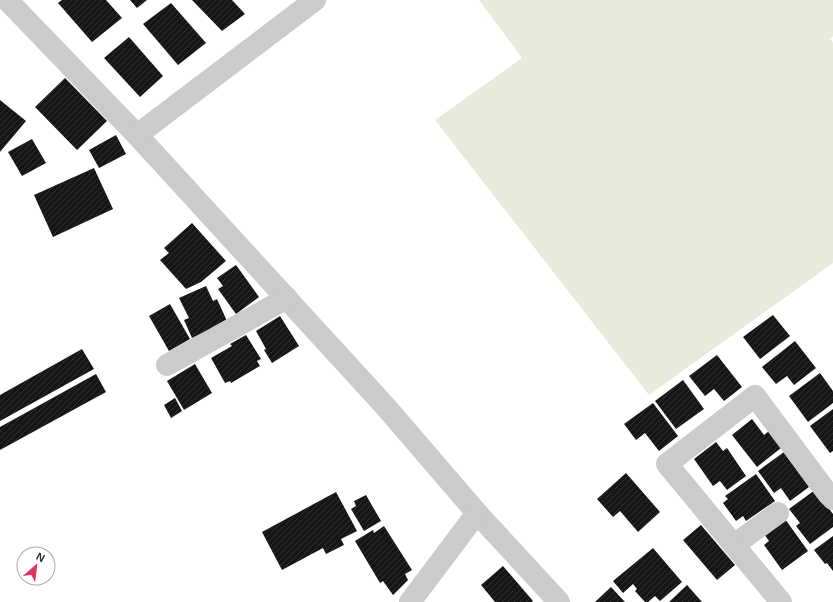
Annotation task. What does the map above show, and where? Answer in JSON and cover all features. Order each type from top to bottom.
[{"type":"street","points":[[137,135],[315,0]]},
{"type":"street","points":[[7,7],[137,135],[386,406],[477,514],[558,602]]},
{"type":"street","points":[[167,365],[286,298]]},
{"type":"street","points":[[781,602],[667,464],[755,396],[833,499]]},
{"type":"street","points":[[734,545],[778,513]]},
{"type":"street","points":[[410,602],[477,514]]},
{"type":"shaded area","points":[[479,0],[833,0],[833,36],[830,39],[833,43],[833,263],[649,395],[435,120],[522,58]]},
{"type":"building","points":[[62,0],[106,0],[122,18],[92,42],[58,3]]},
{"type":"building","points":[[130,0],[147,0],[137,8]]},
{"type":"building","points":[[192,0],[232,0],[245,14],[222,31]]},
{"type":"building","points":[[171,3],[206,43],[178,65],[143,24]]},
{"type":"building","points":[[129,37],[163,76],[140,97],[104,58]]},
{"type":"building","points":[[65,78],[107,121],[77,150],[35,107]]},
{"type":"building","points":[[0,100],[26,121],[0,152]]},
{"type":"building","points":[[116,135],[126,154],[99,168],[89,150]]},
{"type":"building","points":[[32,139],[46,163],[22,176],[8,152]]},
{"type":"building","points":[[94,168],[113,209],[53,237],[34,195]]},
{"type":"building","points":[[192,223],[226,261],[201,282],[186,289],[160,260],[169,253],[164,248]]},
{"type":"building","points":[[236,265],[259,297],[236,314],[218,289],[223,286],[217,278]]},
{"type":"building","points":[[206,286],[213,301],[217,299],[227,321],[192,338],[184,320],[189,318],[179,298]]},
{"type":"building","points":[[170,304],[190,339],[169,351],[149,316]]},
{"type":"building","points":[[773,315],[790,336],[760,359],[743,337]]},
{"type":"building","points":[[280,316],[299,346],[272,363],[264,350],[266,349],[256,331]]},
{"type":"building","points":[[246,335],[261,359],[257,361],[260,366],[231,383],[230,381],[225,383],[211,358],[232,346],[230,344]]},
{"type":"building","points":[[795,341],[816,368],[794,385],[787,376],[776,384],[762,367]]},
{"type":"building","points":[[82,349],[94,369],[0,421],[0,395]]},
{"type":"building","points":[[717,355],[742,387],[724,401],[714,389],[705,396],[689,376]]},
{"type":"building","points":[[195,364],[212,393],[184,410],[167,381]]},
{"type":"building","points":[[820,373],[833,391],[833,403],[808,422],[789,396]]},
{"type":"building","points":[[96,374],[106,392],[0,450],[0,427]]},
{"type":"building","points":[[683,380],[704,409],[676,429],[655,401]]},
{"type":"building","points":[[175,398],[182,411],[171,418],[164,405]]},
{"type":"building","points":[[653,403],[678,436],[659,451],[645,433],[636,440],[624,424]]},
{"type":"building","points":[[833,409],[833,451],[830,453],[810,426]]},
{"type":"building","points":[[752,419],[764,435],[769,431],[781,448],[757,467],[732,435]]},
{"type":"building","points":[[716,442],[723,451],[727,448],[746,476],[727,490],[720,481],[713,486],[694,459]]},
{"type":"building","points":[[784,452],[809,487],[790,501],[781,488],[774,493],[758,471]]},
{"type":"building","points":[[626,473],[660,512],[638,532],[620,511],[613,517],[597,499]]},
{"type":"building","points":[[756,474],[775,501],[746,521],[743,516],[736,521],[723,503],[728,499],[725,496]]},
{"type":"building","points":[[815,490],[833,514],[833,527],[810,544],[796,526],[800,523],[789,509]]},
{"type":"building","points":[[336,492],[357,531],[341,539],[344,545],[326,554],[323,548],[282,570],[262,532]]},
{"type":"building","points":[[366,495],[381,521],[364,531],[351,509],[356,506],[354,501]]},
{"type":"building","points":[[785,519],[808,551],[782,570],[764,545],[769,541],[764,534]]},
{"type":"building","points":[[701,525],[735,565],[717,580],[683,540]]},
{"type":"building","points":[[384,526],[412,570],[405,574],[408,580],[393,595],[383,581],[380,583],[355,541],[373,530],[374,533]]},
{"type":"building","points":[[833,536],[833,571],[827,563],[825,564],[814,550]]},
{"type":"building","points":[[653,548],[682,582],[660,601],[655,596],[648,602],[645,602],[635,591],[637,589],[633,584],[623,593],[613,581]]},
{"type":"building","points":[[503,566],[533,601],[532,602],[495,602],[481,585]]},
{"type":"building","points":[[687,585],[702,602],[669,602]]},
{"type":"building","points":[[611,587],[625,602],[595,602]]}]
